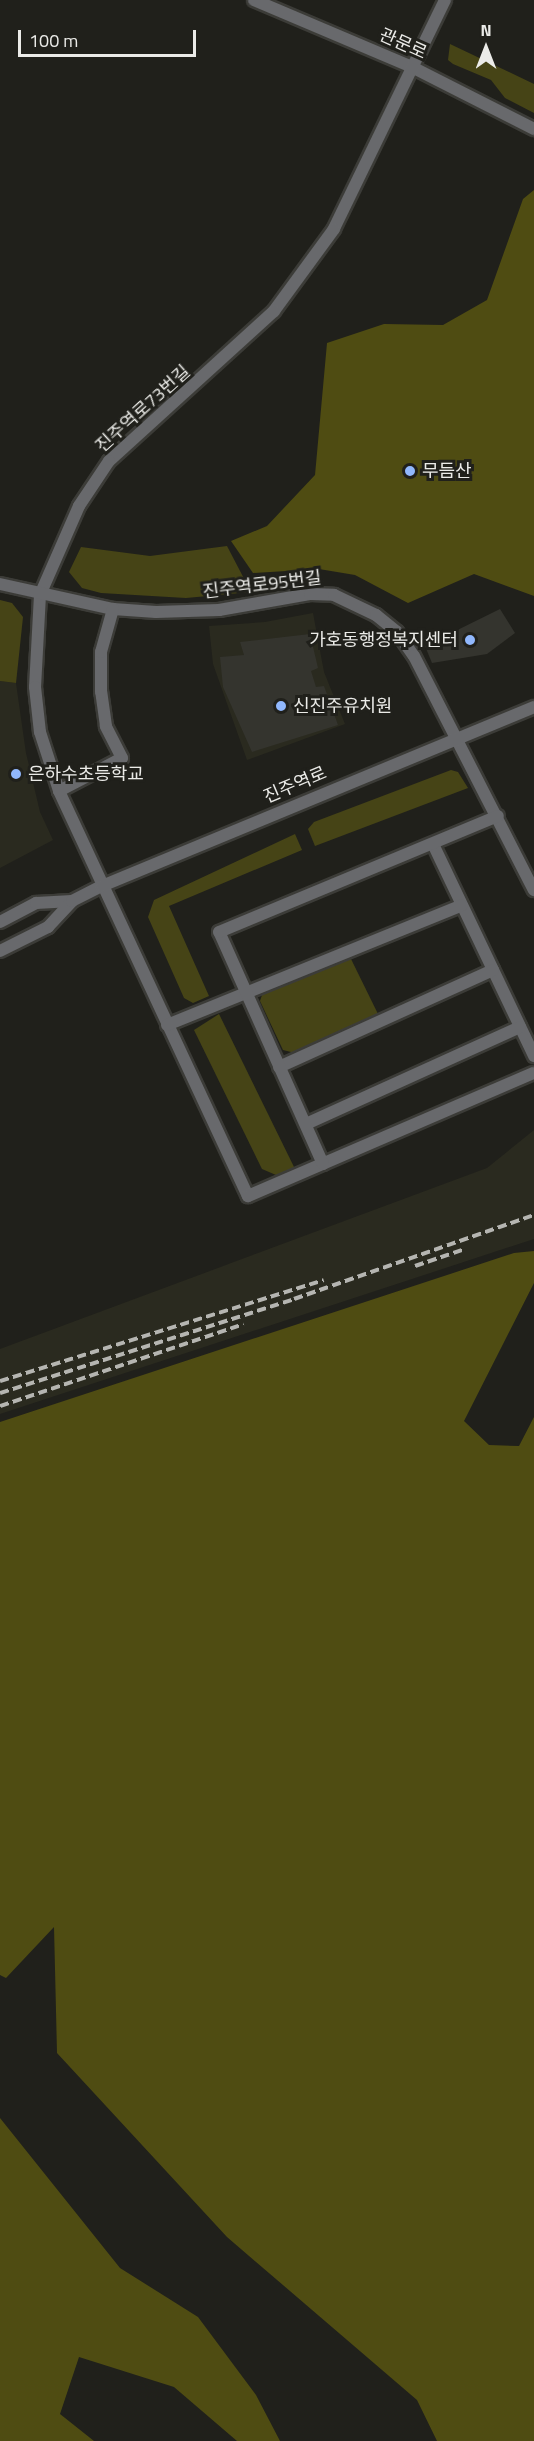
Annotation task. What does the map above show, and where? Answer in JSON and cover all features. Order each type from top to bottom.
[{"type":"street","name":"관문로","points":[[254,0],[414,68],[534,129]]},
{"type":"street","name":"진주역로73번길","points":[[323,1164],[248,1196],[59,791],[40,732],[34,687],[40,595],[80,506],[110,461],[274,310],[334,229],[445,0]]},
{"type":"street","name":"진주역로95번길","points":[[0,584],[40,595],[113,609],[219,610],[310,594],[334,595],[376,615],[397,632],[459,737],[534,890]]},
{"type":"street","points":[[59,791],[122,758],[106,726],[101,692],[101,652],[113,609]]},
{"type":"street","name":"진주역로","points":[[0,951],[48,927],[72,901],[102,886],[534,707]]},
{"type":"street","points":[[498,816],[219,932],[323,1164],[534,1073]]},
{"type":"street","points":[[433,844],[534,1056]]},
{"type":"street","name":"진주역로","points":[[0,922],[36,903],[72,901]]},
{"type":"street","points":[[167,1025],[462,905]]},
{"type":"street","points":[[279,1067],[493,970]]},
{"type":"street","points":[[306,1124],[520,1027]]},
{"type":"shaded area","points":[[450,44],[534,84],[534,113],[505,98],[491,80],[448,60]]},
{"type":"shaded area","points":[[534,190],[534,596],[474,574],[408,603],[355,575],[319,569],[253,573],[231,541],[267,526],[315,475],[327,343],[384,324],[443,325],[487,300],[523,199]]},
{"type":"shaded area","points":[[227,546],[251,592],[186,598],[101,593],[82,588],[69,572],[81,547],[150,556]]},
{"type":"shaded area","points":[[0,600],[12,603],[23,617],[16,683],[0,681]]},
{"type":"shaded area","name":"신진주유치원","points":[[313,613],[324,672],[345,724],[247,760],[213,664],[209,626],[265,622]]},
{"type":"shaded area","name":"은하수초등학교","points":[[0,681],[16,683],[26,753],[40,812],[53,840],[0,868]]},
{"type":"shaded area","points":[[451,770],[458,772],[468,788],[315,846],[308,829],[314,822]]},
{"type":"shaded area","points":[[295,834],[302,850],[169,906],[209,996],[193,1003],[184,998],[148,917],[154,900]]},
{"type":"shaded area","points":[[351,959],[378,1014],[295,1053],[283,1050],[260,1001],[263,992]]},
{"type":"shaded area","points":[[219,1014],[295,1169],[276,1175],[262,1169],[194,1030]]},
{"type":"shaded area","points":[[534,1130],[534,1239],[0,1414],[0,1349],[487,1168]]},
{"type":"shaded area","points":[[534,1251],[534,1283],[464,1421],[489,1445],[519,1446],[534,1417],[534,2441],[437,2441],[417,2400],[227,2237],[57,2053],[54,1927],[6,1978],[0,1975],[0,1422],[514,1253]]},
{"type":"shaded area","points":[[0,2118],[120,2268],[198,2317],[256,2395],[280,2441],[237,2441],[174,2387],[79,2357],[60,2414],[94,2441],[0,2441]]},
{"type":"building","name":"가호동행정복지센터","points":[[500,609],[515,633],[487,654],[432,663],[425,646]]},
{"type":"building","name":"신진주유치원","points":[[310,634],[318,668],[311,671],[316,687],[324,686],[338,725],[252,752],[223,687],[220,657],[244,655],[240,642]]},
{"type":"railway","points":[[0,1393],[294,1299],[534,1215]]},
{"type":"railway","points":[[415,1266],[462,1250]]},
{"type":"railway","points":[[0,1381],[324,1280]]},
{"type":"railway","points":[[0,1406],[244,1324]]},
{"type":"place","name":"무듬산","points":[[410,471]]},
{"type":"place","name":"가호동행정복지센터","points":[[470,640]]},
{"type":"place","name":"신진주유치원","points":[[281,706]]},
{"type":"place","name":"은하수초등학교","points":[[16,774]]}]
